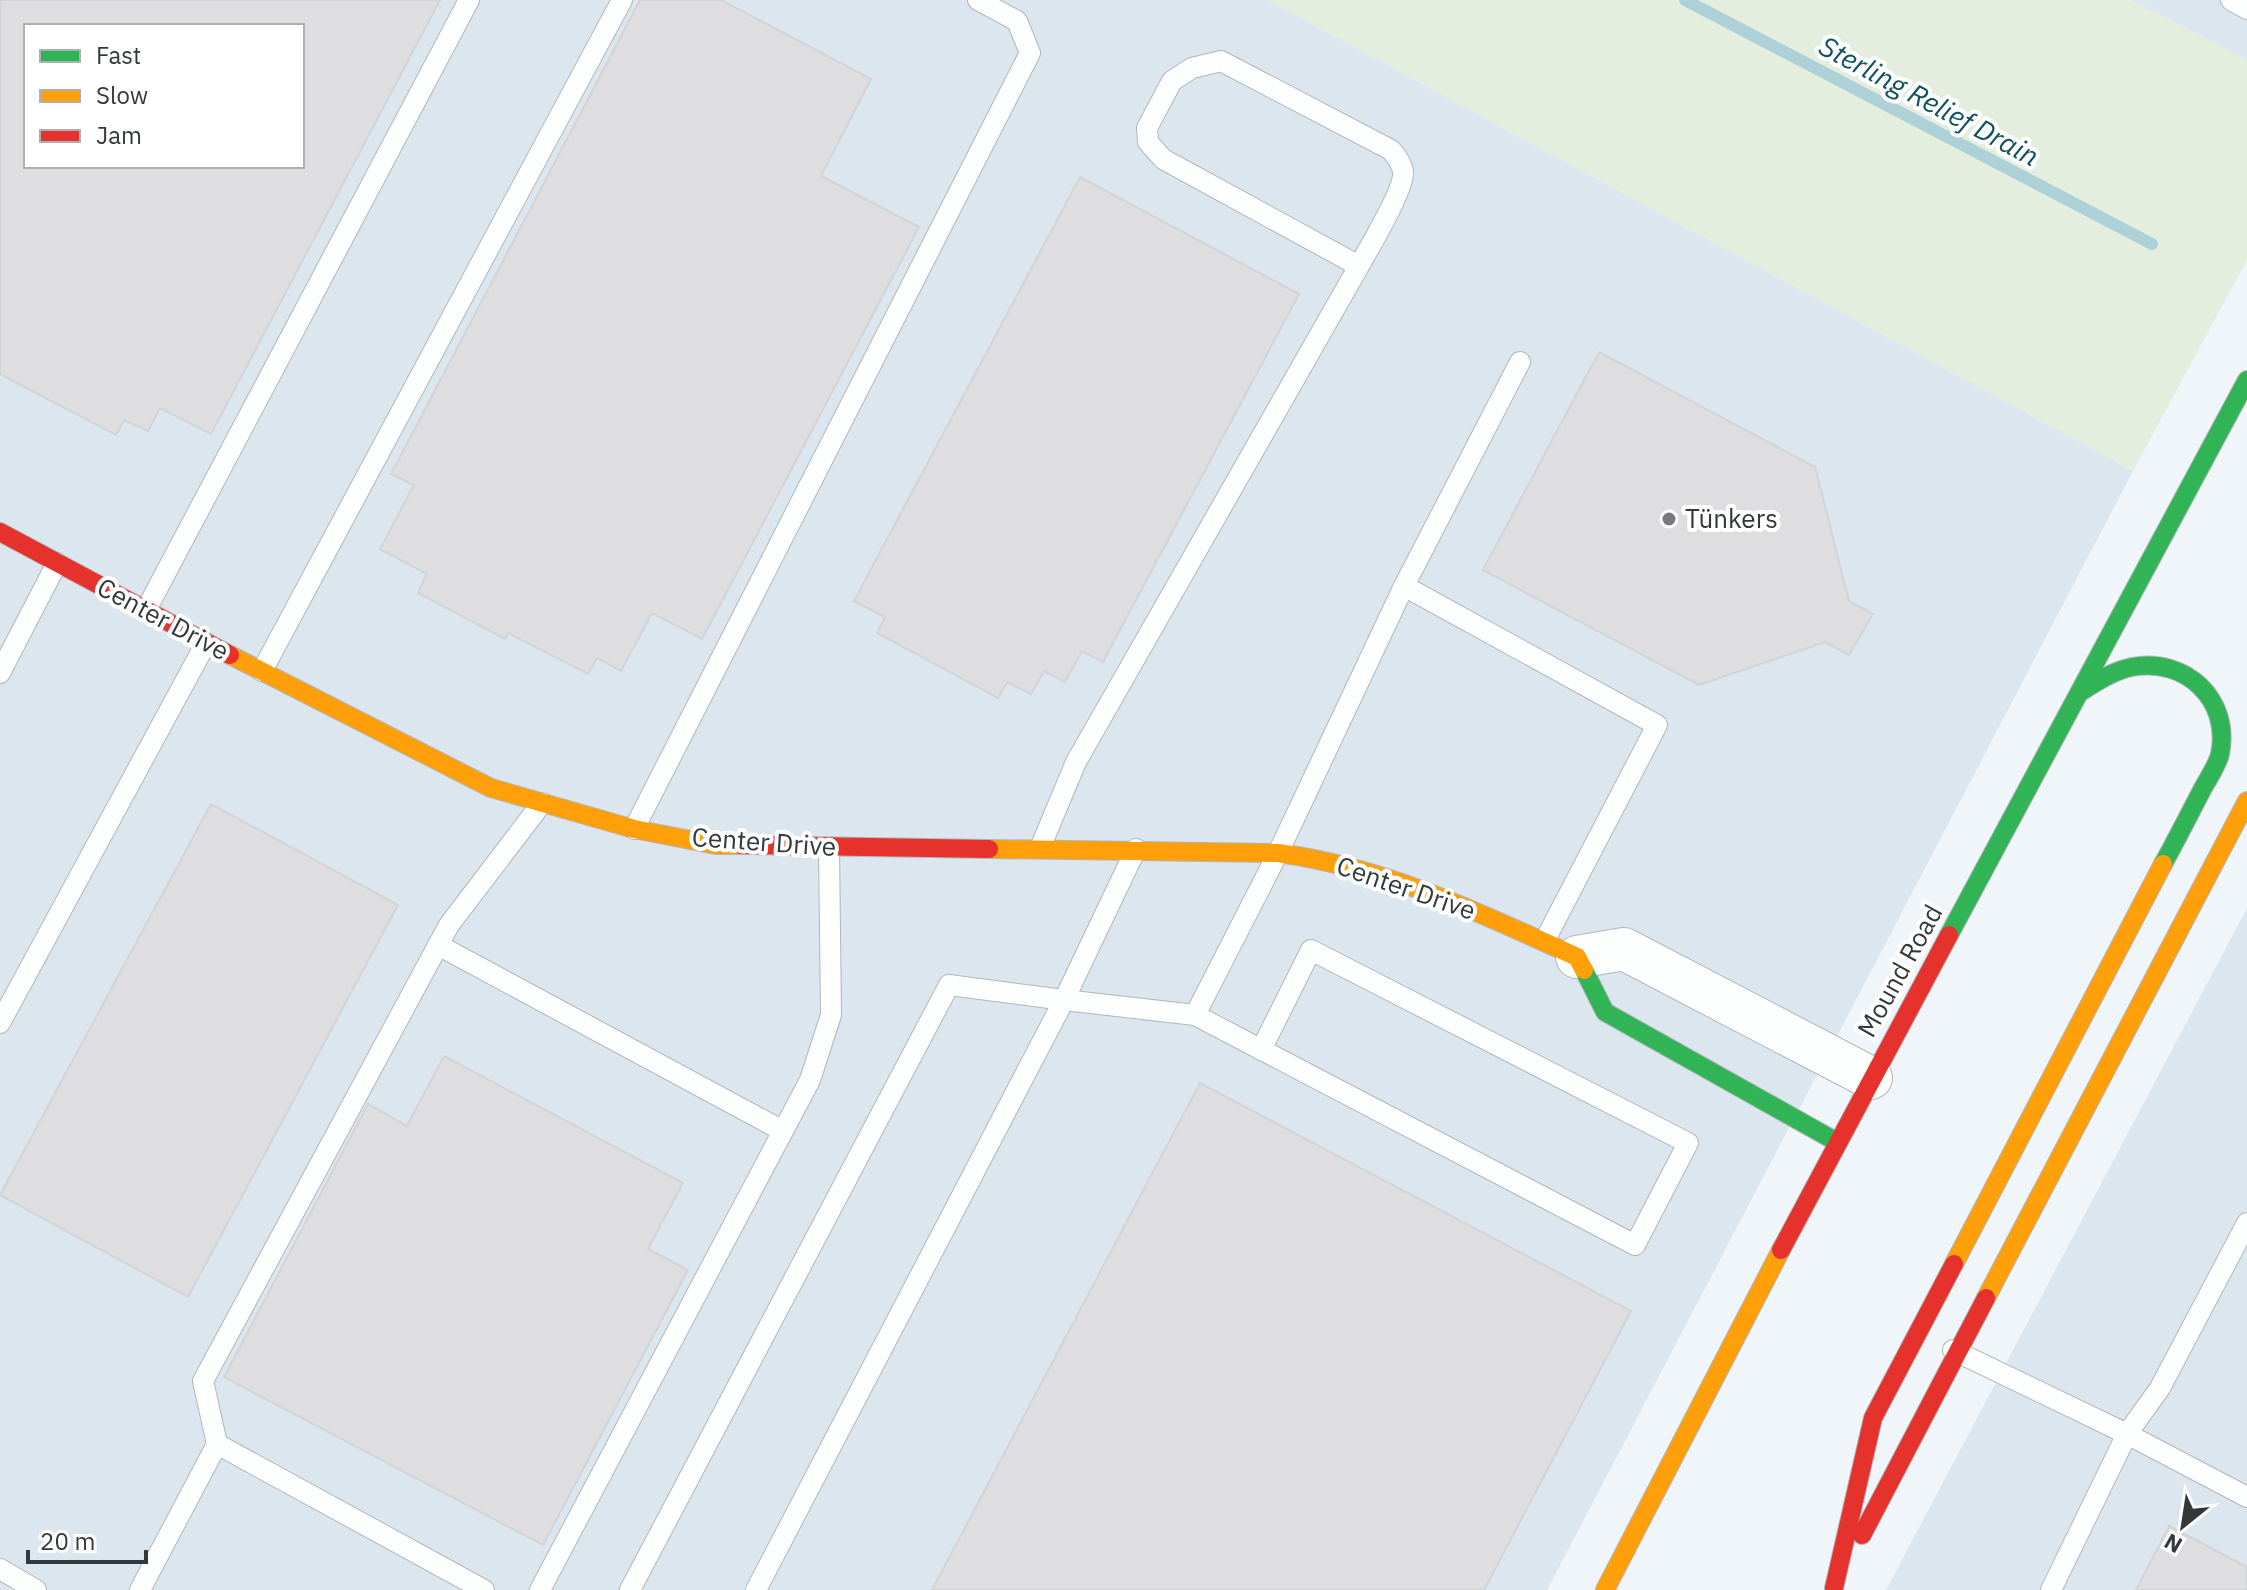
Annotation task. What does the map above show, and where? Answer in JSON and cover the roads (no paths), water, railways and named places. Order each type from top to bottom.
[{"type":"main road","name":"Mound Road","points":[[1605,1590],[1837,1142],[2247,380]]},
{"type":"main road","name":"Center Drive","points":[[0,532],[206,643],[491,788],[634,829],[716,845],[1278,853],[1323,859],[1390,877],[1561,948]]},
{"type":"main road","points":[[1834,1589],[1873,1418],[2215,765],[2222,736],[2219,713],[2198,684],[2181,672],[2163,666],[2143,665],[2123,669],[2082,691]]},
{"type":"main road","points":[[1834,1589],[2247,801]]},
{"type":"main road","points":[[1561,948],[1605,1012],[1837,1142]]},
{"type":"street","points":[[1561,948],[1624,949],[1871,1078]]},
{"type":"lane","points":[[146,610],[469,0]]},
{"type":"lane","points":[[262,671],[622,0]]},
{"type":"lane","points":[[634,829],[1030,53],[1017,21],[978,0]]},
{"type":"lane","points":[[2231,0],[2247,9]]},
{"type":"lane","points":[[1040,848],[1076,762],[1359,266],[1404,174],[1399,159],[1391,150],[1221,61],[1192,68],[1172,81],[1147,128],[1148,142],[1163,159],[1359,266]]},
{"type":"lane","points":[[1195,1015],[1278,853],[1404,586],[1520,362]]},
{"type":"lane","points":[[0,673],[57,563]]},
{"type":"lane","points":[[1404,586],[1657,725],[1561,948]]},
{"type":"lane","points":[[0,1023],[206,643]]},
{"type":"lane","points":[[2215,765],[2236,777]]},
{"type":"lane","points":[[140,1590],[217,1444],[203,1381],[449,925],[542,803]]},
{"type":"lane","points":[[540,1590],[810,1080],[831,1015],[829,848]]},
{"type":"lane","points":[[756,1590],[1064,1000],[1136,849]]},
{"type":"lane","points":[[438,945],[783,1131]]},
{"type":"lane","points":[[630,1590],[949,985],[1195,1015],[1261,1050],[1635,1245],[1688,1143],[1311,950],[1261,1050]]},
{"type":"lane","points":[[2051,1590],[2127,1434],[2160,1388],[2247,1223]]},
{"type":"lane","points":[[1917,1333],[2127,1434],[2247,1497]]},
{"type":"lane","points":[[217,1444],[484,1590]]},
{"type":"lane","points":[[0,1569],[36,1590]]},
{"type":"waterway","name":"Sterling Relief Drain","points":[[1685,0],[2152,244]]},
{"type":"place","name":"Tünkers","points":[[1669,519]]}]
